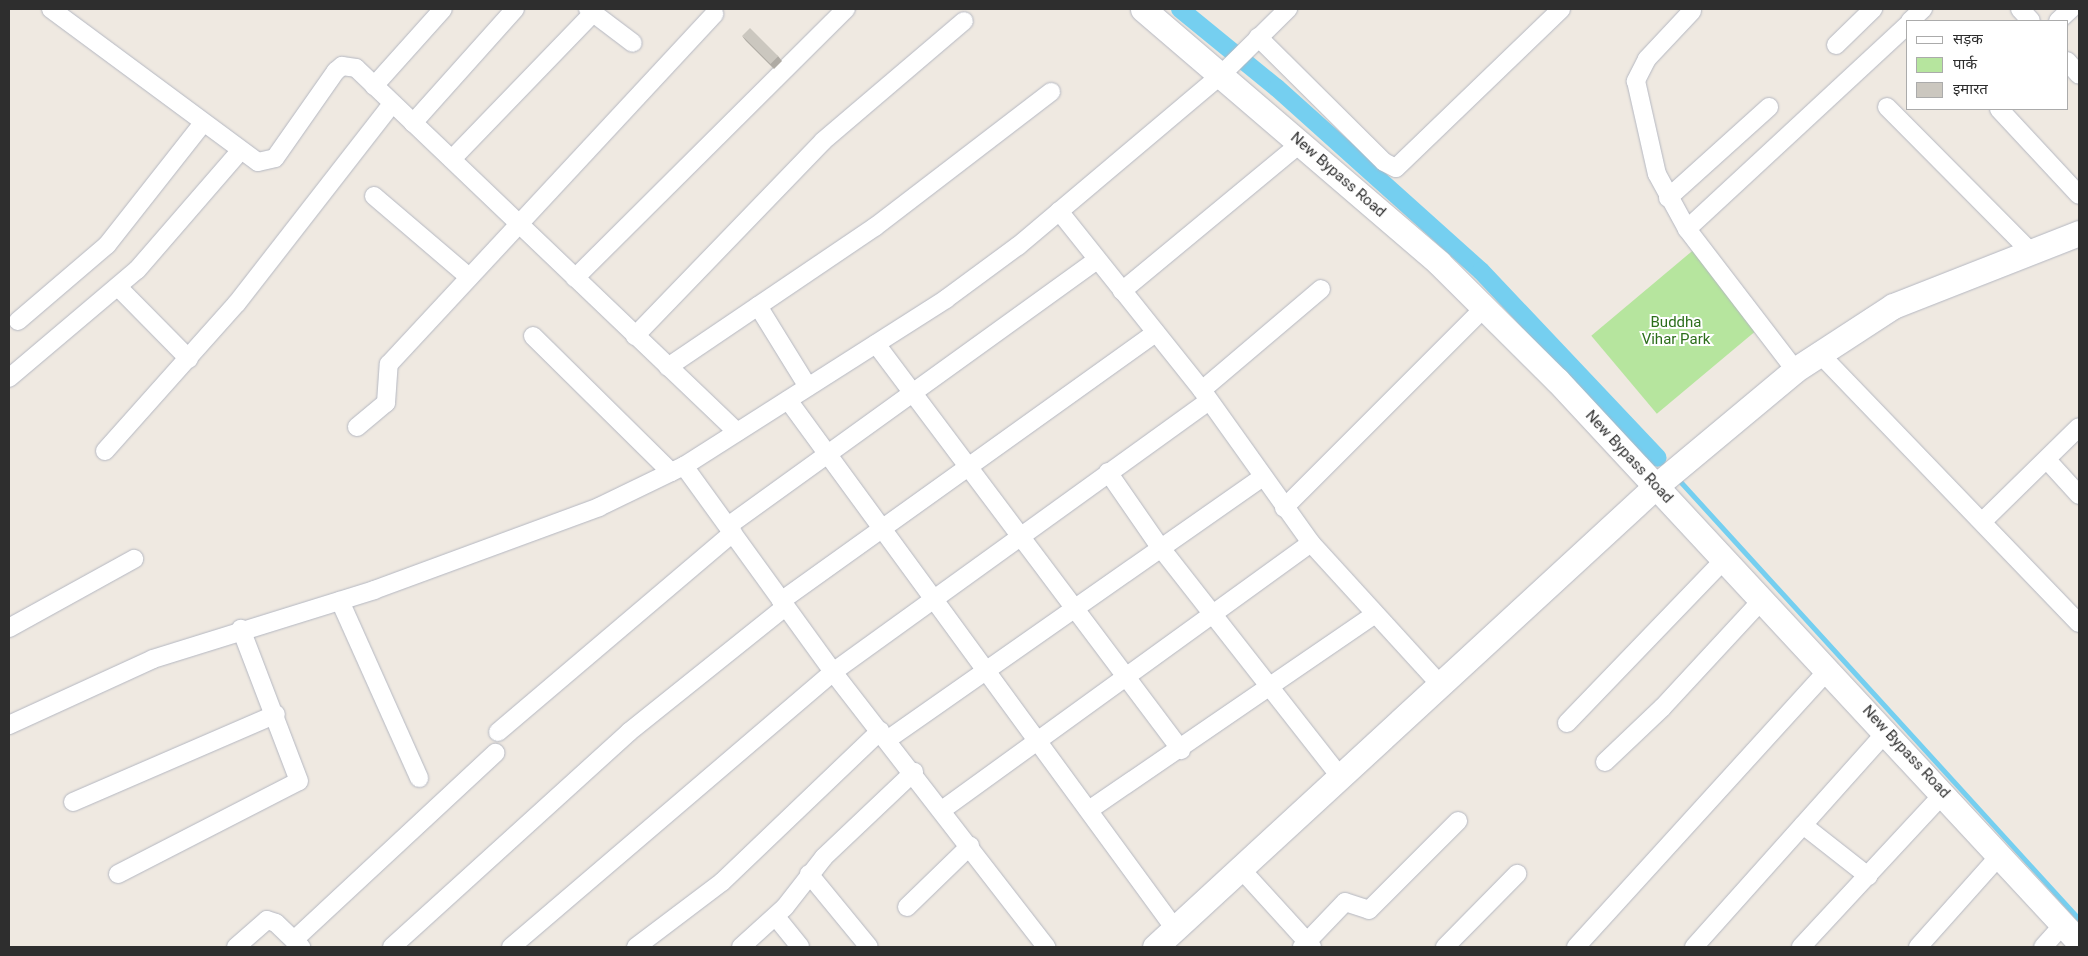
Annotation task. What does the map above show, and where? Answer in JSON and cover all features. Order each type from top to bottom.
[{"type":"main road","name":"New Bypass Road","points":[[1143,9],[1233,62],[1301,143],[1484,308],[1829,669],[2071,934]]},
{"type":"main road","points":[[1155,947],[1338,775],[1656,486],[1818,352],[1894,306],[2079,233]]},
{"type":"street","points":[[51,9],[258,162],[275,158],[342,66],[356,68],[392,104],[518,220],[575,278],[737,432]]},
{"type":"street","points":[[374,86],[443,9]]},
{"type":"street","points":[[413,123],[515,9]]},
{"type":"street","points":[[575,278],[846,9]]},
{"type":"street","points":[[9,725],[134,666],[241,629],[340,601],[590,511],[678,469],[946,298],[1059,211],[1233,62],[1288,9]]},
{"type":"street","points":[[1258,37],[1384,162],[1396,168],[1561,9]]},
{"type":"street","points":[[1836,45],[1873,9]]},
{"type":"street","points":[[2020,9],[2030,20]]},
{"type":"street","points":[[2059,20],[2071,9]]},
{"type":"street","points":[[452,159],[591,11],[633,44]]},
{"type":"street","points":[[1692,11],[1647,59],[1636,81],[1657,174],[1668,198],[1688,229],[1795,370]]},
{"type":"street","points":[[357,427],[386,402],[389,364],[469,277],[518,220],[714,14]]},
{"type":"street","points":[[635,336],[823,141],[964,21]]},
{"type":"street","points":[[1688,229],[1906,26]]},
{"type":"street","points":[[2068,62],[2079,75]]},
{"type":"street","points":[[668,367],[875,228],[1051,92]]},
{"type":"street","points":[[105,451],[189,359],[392,104]]},
{"type":"street","points":[[1668,198],[1769,107]]},
{"type":"street","points":[[1887,107],[2031,252]]},
{"type":"street","points":[[2000,110],[2079,195]]},
{"type":"street","points":[[18,320],[107,245],[203,123]]},
{"type":"street","points":[[1122,291],[1301,143]]},
{"type":"street","points":[[9,378],[118,287],[173,233],[240,150]]},
{"type":"street","points":[[374,196],[469,277]]},
{"type":"street","points":[[1059,211],[1206,396],[1284,508],[1311,543],[1374,615],[1439,683]]},
{"type":"street","points":[[498,732],[731,530],[828,456],[1097,260]]},
{"type":"street","points":[[118,287],[189,359]]},
{"type":"street","points":[[511,947],[833,672],[1020,538],[1206,396],[1321,289]]},
{"type":"street","points":[[758,306],[808,387]]},
{"type":"street","points":[[1284,508],[1484,308]]},
{"type":"street","points":[[392,947],[629,732],[783,604],[880,530],[1156,333]]},
{"type":"street","points":[[533,336],[678,469],[731,530],[833,672],[914,772],[1046,947]]},
{"type":"street","points":[[876,344],[1020,538],[1129,678],[1181,750]]},
{"type":"street","points":[[1818,352],[2079,622]]},
{"type":"street","points":[[788,400],[880,530],[1039,740],[1175,929]]},
{"type":"street","points":[[1983,521],[2048,461],[2079,427]]},
{"type":"street","points":[[2048,461],[2079,495]]},
{"type":"street","points":[[1108,472],[1160,547],[1338,775]]},
{"type":"street","points":[[636,947],[722,882],[883,735],[987,672],[1160,547],[1262,477]]},
{"type":"street","points":[[942,810],[1214,617],[1311,543]]},
{"type":"street","points":[[9,628],[134,559]]},
{"type":"street","points":[[1568,723],[1725,559]]},
{"type":"street","points":[[1604,762],[1662,708],[1763,599]]},
{"type":"street","points":[[340,601],[418,778]]},
{"type":"street","points":[[1090,810],[1181,750],[1374,615]]},
{"type":"street","points":[[118,874],[299,781],[276,714],[241,629]]},
{"type":"street","points":[[1576,947],[1829,669]]},
{"type":"street","points":[[73,802],[276,714]]},
{"type":"street","points":[[1694,947],[1887,731]]},
{"type":"street","points":[[236,947],[267,920],[298,944],[495,754]]},
{"type":"street","points":[[741,947],[776,917],[809,874],[914,772]]},
{"type":"street","points":[[1801,947],[1944,794]]},
{"type":"street","points":[[1240,868],[1307,946],[1345,902],[1369,910],[1458,821]]},
{"type":"street","points":[[1803,825],[1868,876]]},
{"type":"street","points":[[907,907],[970,846]]},
{"type":"street","points":[[1918,947],[2000,855]]},
{"type":"street","points":[[809,874],[869,947]]},
{"type":"street","points":[[1444,947],[1517,874]]},
{"type":"street","points":[[776,917],[800,947]]},
{"type":"street","points":[[2043,947],[2071,934]]},
{"type":"green space","name":"Buddha Vihar Park","points":[[1697,247],[1763,325],[1657,414],[1591,336]]},
{"type":"building","points":[[750,28],[778,56],[771,64],[742,36]]},
{"type":"waterway","points":[[1180,9],[1277,88],[1481,271],[1658,458]]},
{"type":"waterway","points":[[1677,478],[2079,919]]}]
